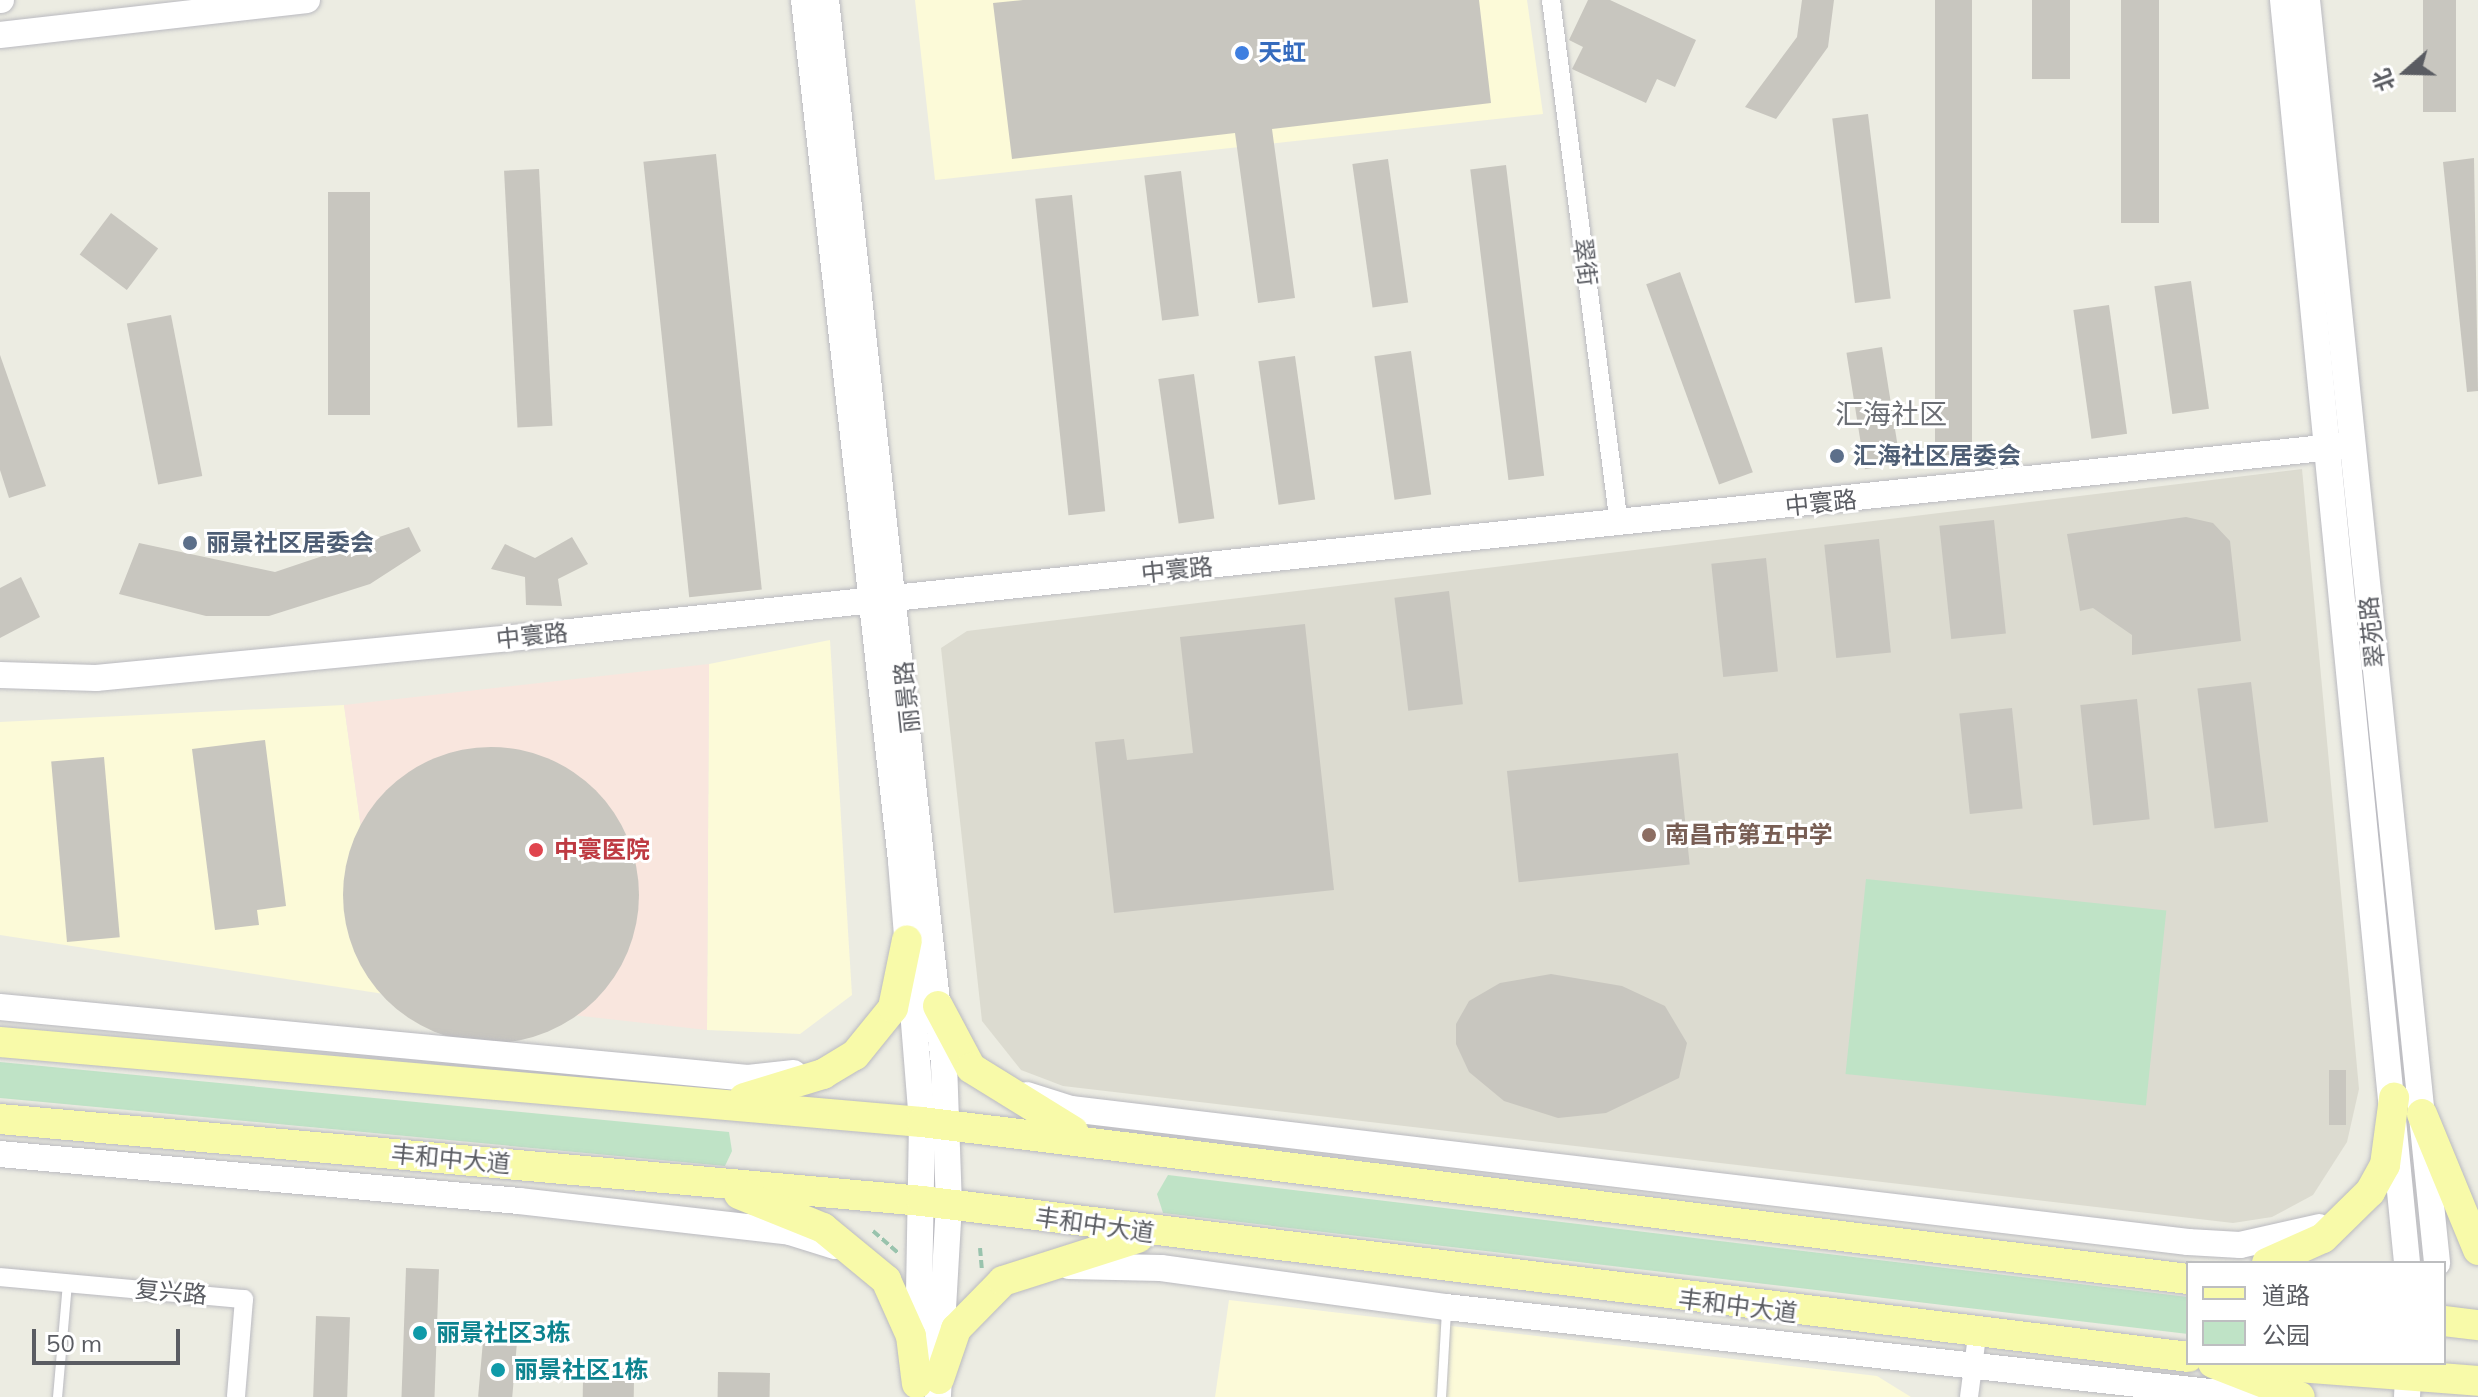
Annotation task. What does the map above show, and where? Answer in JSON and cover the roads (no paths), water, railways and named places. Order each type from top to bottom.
[{"type":"main road","points":[[0,35],[307,0]]},
{"type":"main road","points":[[782,0],[821,52]]},
{"type":"main road","name":"丽景路","points":[[804,0],[821,52],[884,601],[938,1006],[935,1202],[927,1389]]},
{"type":"main road","name":"丽景路","points":[[821,52],[826,0]]},
{"type":"main road","points":[[821,52],[842,0]]},
{"type":"main road","name":"翠苑路","points":[[2283,0],[2422,1114],[2437,1261]]},
{"type":"main road","name":"翠苑路","points":[[2307,0],[2340,448],[2407,1261]]},
{"type":"main road","name":"中寰路","points":[[0,675],[96,678],[884,601],[2340,448]]},
{"type":"main road","name":"丽景路","points":[[884,601],[907,940],[935,1124]]},
{"type":"main road","points":[[721,1104],[823,1074],[855,1055],[893,1008],[907,940]]},
{"type":"main road","points":[[938,1006],[953,1045],[991,1085],[1100,1144]]},
{"type":"main road","points":[[0,1007],[748,1078],[855,1055]]},
{"type":"main road","points":[[0,1042],[935,1124],[2186,1279]]},
{"type":"main road","points":[[991,1085],[1071,1109],[2188,1242],[2240,1245],[2345,1218]]},
{"type":"main road","points":[[2271,1261],[2323,1238],[2345,1218],[2385,1165],[2394,1098]]},
{"type":"main road","points":[[2422,1114],[2478,1250]]},
{"type":"main road","name":"丰和中大道","points":[[0,1119],[935,1202],[1158,1234],[1977,1336],[2186,1357]]},
{"type":"main road","points":[[0,1154],[775,1231],[867,1243]]},
{"type":"main road","points":[[703,1181],[867,1243],[900,1306],[927,1389]]},
{"type":"main road","points":[[927,1389],[956,1329],[994,1288],[1026,1269],[1158,1234]]},
{"type":"main road","points":[[1026,1269],[1161,1268],[1446,1307],[1973,1367],[2209,1384],[2300,1397]]},
{"type":"main road","points":[[2446,1321],[2478,1325]]},
{"type":"main road","points":[[2268,1365],[2478,1381]]},
{"type":"main road","points":[[2209,1384],[2255,1397]]},
{"type":"street","name":"翠街","points":[[1551,0],[1619,524]]},
{"type":"street","name":"复兴路","points":[[0,1277],[244,1299],[236,1397]]},
{"type":"street","points":[[1969,1397],[1977,1336]]},
{"type":"lane","points":[[57,1397],[67,1283]]},
{"type":"lane","points":[[1441,1397],[1446,1307]]},
{"type":"place","name":"天虹","points":[[1242,53]]},
{"type":"place","name":"汇海社区居委会","points":[[1837,456]]},
{"type":"place","name":"丽景社区居委会","points":[[190,543]]},
{"type":"place","name":"南昌市第五中学","points":[[1649,835]]},
{"type":"place","name":"中寰医院","points":[[536,850]]},
{"type":"place","name":"丽景社区3栋","points":[[420,1333]]},
{"type":"place","name":"丽景社区1栋","points":[[498,1370]]},
{"type":"district","name":"汇海社区","points":[[1891,414]]}]
